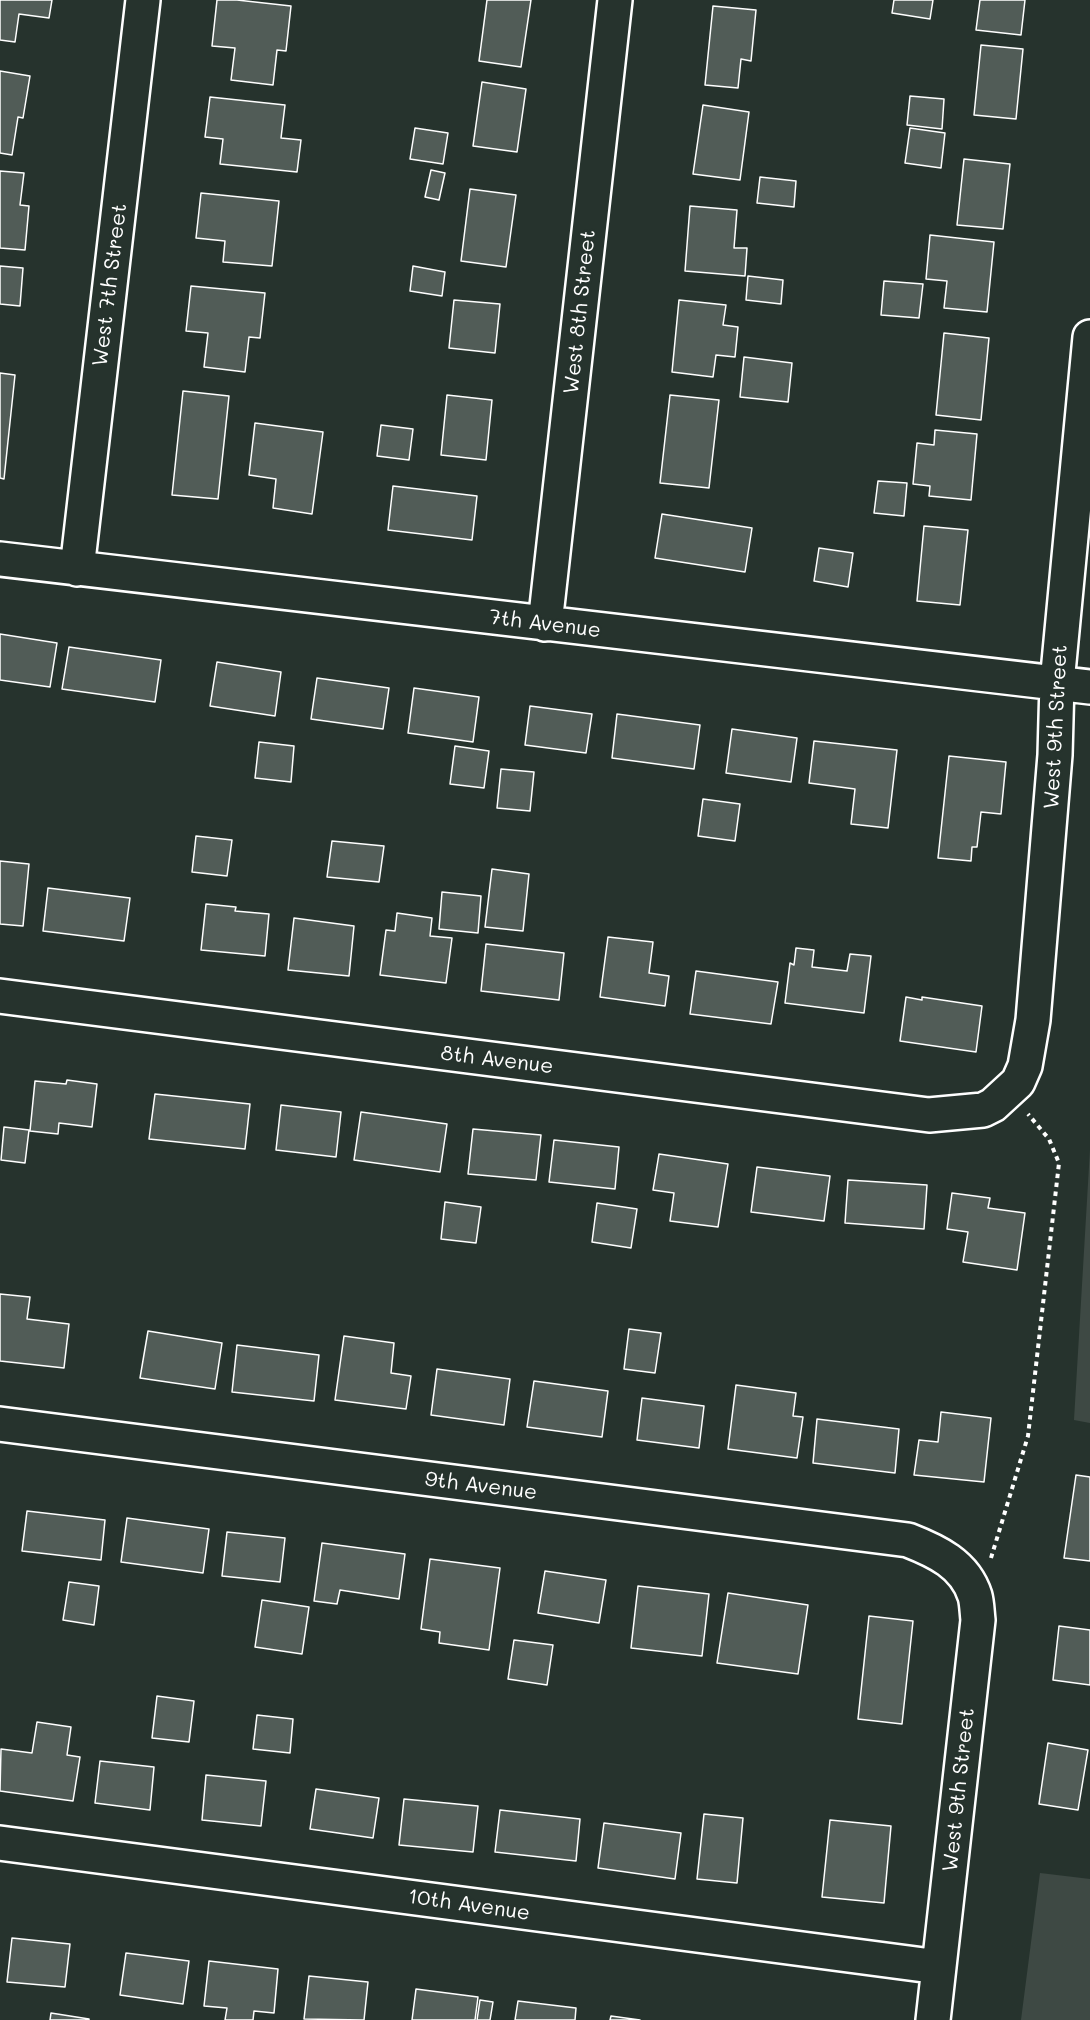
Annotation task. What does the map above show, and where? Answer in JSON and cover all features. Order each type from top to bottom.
[{"type":"street","name":"West 7th Street","points":[[77,569],[143,0]]},
{"type":"street","name":"West 8th Street","points":[[545,624],[615,0]]},
{"type":"street","name":"West 9th Street","points":[[1001,1098],[1018,1082],[1025,1066],[1033,1020],[1056,754],[1057,683],[1090,337]]},
{"type":"street","name":"7th Avenue","points":[[0,560],[1090,687]]},
{"type":"street","name":"8th Avenue","points":[[0,996],[929,1115],[982,1110],[1001,1098]]},
{"type":"street","name":"9th Avenue","points":[[0,1424],[908,1540],[939,1552],[956,1565]]},
{"type":"street","name":"West 9th Street","points":[[933,2020],[978,1620],[975,1595],[956,1565]]},
{"type":"street","name":"10th Avenue","points":[[0,1843],[939,1967]]},
{"type":"path","points":[[975,1595],[992,1556],[1028,1436],[1059,1162],[1048,1139],[1001,1098]]},
{"type":"shaded area","points":[[1090,1150],[1090,1423],[1074,1420]]},
{"type":"shaded area","points":[[1040,1873],[1090,1879],[1090,2020],[1021,2020]]},
{"type":"building","points":[[0,0],[52,0],[49,18],[19,14],[15,42],[0,40]]},
{"type":"building","points":[[217,0],[291,6],[286,51],[277,50],[273,85],[231,80],[235,48],[212,46]]},
{"type":"building","points":[[487,0],[531,0],[521,67],[479,61]]},
{"type":"building","points":[[894,0],[933,0],[930,19],[892,13]]},
{"type":"building","points":[[980,0],[1025,0],[1021,35],[976,30]]},
{"type":"building","points":[[713,6],[756,10],[751,61],[741,59],[738,88],[705,85]]},
{"type":"building","points":[[981,45],[1023,49],[1016,119],[974,115]]},
{"type":"building","points":[[0,71],[30,76],[23,118],[18,117],[12,155],[0,153]]},
{"type":"building","points":[[482,82],[526,89],[517,152],[473,146]]},
{"type":"building","points":[[910,96],[944,99],[942,129],[907,125]]},
{"type":"building","points":[[210,97],[285,105],[281,138],[301,140],[297,172],[220,164],[223,139],[205,137]]},
{"type":"building","points":[[703,105],[749,112],[740,180],[693,174]]},
{"type":"building","points":[[415,128],[448,133],[443,164],[410,159]]},
{"type":"building","points":[[910,128],[945,133],[941,168],[905,163]]},
{"type":"building","points":[[964,159],[1010,164],[1003,229],[957,225]]},
{"type":"building","points":[[431,170],[445,173],[439,200],[425,197]]},
{"type":"building","points":[[0,171],[24,173],[20,205],[29,206],[25,250],[0,248]]},
{"type":"building","points":[[760,177],[796,181],[794,207],[757,203]]},
{"type":"building","points":[[470,189],[516,195],[506,267],[461,261]]},
{"type":"building","points":[[201,193],[279,201],[272,266],[223,262],[225,241],[196,238]]},
{"type":"building","points":[[690,206],[737,210],[734,248],[747,248],[745,276],[685,271]]},
{"type":"building","points":[[930,235],[994,242],[987,312],[944,308],[947,281],[926,279]]},
{"type":"building","points":[[0,266],[23,268],[20,306],[0,304]]},
{"type":"building","points":[[413,266],[445,272],[442,296],[410,291]]},
{"type":"building","points":[[748,276],[783,280],[781,304],[746,300]]},
{"type":"building","points":[[884,281],[923,284],[919,318],[881,315]]},
{"type":"building","points":[[191,286],[265,293],[260,338],[249,337],[245,372],[204,367],[208,333],[186,331]]},
{"type":"building","points":[[454,300],[500,304],[495,353],[449,348]]},
{"type":"building","points":[[679,300],[726,305],[723,325],[738,327],[735,357],[716,355],[713,377],[672,372]]},
{"type":"building","points":[[944,333],[989,338],[981,420],[936,415]]},
{"type":"building","points":[[744,357],[792,363],[788,402],[740,397]]},
{"type":"building","points":[[0,373],[15,375],[4,479],[0,478]]},
{"type":"building","points":[[183,391],[229,396],[218,499],[172,495]]},
{"type":"building","points":[[447,395],[492,400],[486,460],[441,455]]},
{"type":"building","points":[[670,395],[719,400],[709,488],[660,483]]},
{"type":"building","points":[[255,423],[323,432],[312,514],[273,508],[276,479],[249,475]]},
{"type":"building","points":[[381,425],[413,429],[409,460],[377,456]]},
{"type":"building","points":[[935,430],[977,434],[971,500],[929,496],[930,486],[913,484],[917,443],[934,445]]},
{"type":"building","points":[[878,481],[907,483],[904,516],[874,513]]},
{"type":"building","points":[[393,486],[477,496],[472,540],[388,530]]},
{"type":"building","points":[[662,514],[752,528],[745,572],[655,558]]},
{"type":"building","points":[[924,526],[968,530],[960,605],[917,601]]},
{"type":"building","points":[[819,548],[853,553],[848,587],[814,581]]},
{"type":"building","points":[[0,634],[57,643],[50,687],[0,680]]},
{"type":"building","points":[[69,647],[161,660],[155,702],[62,689]]},
{"type":"building","points":[[217,662],[281,672],[275,716],[210,706]]},
{"type":"building","points":[[317,678],[389,688],[383,729],[311,719]]},
{"type":"building","points":[[414,688],[479,697],[473,742],[408,733]]},
{"type":"building","points":[[530,706],[592,714],[586,753],[525,745]]},
{"type":"building","points":[[617,714],[700,725],[694,769],[612,758]]},
{"type":"building","points":[[732,729],[797,738],[791,782],[726,773]]},
{"type":"building","points":[[814,741],[897,750],[888,828],[851,824],[855,789],[809,783]]},
{"type":"building","points":[[259,742],[294,746],[291,782],[255,778]]},
{"type":"building","points":[[455,746],[489,751],[484,788],[450,784]]},
{"type":"building","points":[[949,756],[1006,762],[1001,814],[981,812],[977,847],[972,847],[971,861],[938,858]]},
{"type":"building","points":[[501,769],[534,772],[530,811],[497,808]]},
{"type":"building","points":[[703,799],[740,804],[735,841],[698,836]]},
{"type":"building","points":[[196,836],[232,840],[227,876],[192,872]]},
{"type":"building","points":[[332,841],[384,846],[379,882],[327,877]]},
{"type":"building","points":[[0,861],[29,864],[23,926],[0,924]]},
{"type":"building","points":[[492,869],[529,874],[523,931],[485,927]]},
{"type":"building","points":[[48,888],[130,898],[124,941],[43,931]]},
{"type":"building","points":[[442,892],[481,896],[478,933],[439,929]]},
{"type":"building","points":[[206,904],[236,907],[235,911],[269,914],[265,956],[201,950]]},
{"type":"building","points":[[397,913],[432,918],[430,936],[452,938],[446,983],[380,975],[386,930],[395,931]]},
{"type":"building","points":[[294,918],[354,926],[349,976],[288,970]]},
{"type":"building","points":[[608,937],[653,942],[649,973],[669,976],[665,1006],[600,997]]},
{"type":"building","points":[[486,944],[564,953],[559,1000],[481,991]]},
{"type":"building","points":[[796,948],[814,950],[812,967],[847,971],[850,954],[871,956],[864,1013],[785,1003],[790,963],[794,965]]},
{"type":"building","points":[[696,971],[778,982],[771,1024],[690,1014]]},
{"type":"building","points":[[906,997],[922,1000],[922,997],[982,1006],[976,1052],[900,1041]]},
{"type":"building","points":[[67,1080],[97,1084],[92,1127],[59,1123],[58,1134],[30,1131],[35,1081],[66,1084]]},
{"type":"building","points":[[155,1094],[250,1104],[245,1149],[149,1139]]},
{"type":"building","points":[[281,1105],[341,1112],[336,1157],[276,1150]]},
{"type":"building","points":[[361,1112],[447,1124],[440,1172],[354,1160]]},
{"type":"building","points":[[4,1127],[29,1130],[25,1163],[1,1160]]},
{"type":"building","points":[[473,1129],[541,1135],[536,1180],[468,1174]]},
{"type":"building","points":[[554,1140],[619,1147],[615,1189],[549,1182]]},
{"type":"building","points":[[659,1154],[728,1164],[718,1227],[670,1221],[674,1193],[653,1190]]},
{"type":"building","points":[[757,1167],[830,1176],[824,1221],[751,1212]]},
{"type":"building","points":[[848,1180],[927,1185],[924,1229],[845,1223]]},
{"type":"building","points":[[952,1193],[990,1198],[988,1208],[1025,1213],[1017,1270],[963,1262],[968,1232],[947,1229]]},
{"type":"building","points":[[445,1202],[481,1207],[476,1243],[441,1239]]},
{"type":"building","points":[[597,1203],[637,1209],[631,1248],[592,1242]]},
{"type":"building","points":[[0,1294],[30,1297],[27,1319],[69,1324],[64,1368],[0,1361]]},
{"type":"building","points":[[629,1329],[661,1333],[655,1373],[624,1369]]},
{"type":"building","points":[[148,1331],[222,1343],[215,1389],[140,1378]]},
{"type":"building","points":[[344,1336],[394,1343],[391,1373],[411,1376],[406,1409],[335,1400]]},
{"type":"building","points":[[237,1345],[319,1355],[314,1401],[232,1392]]},
{"type":"building","points":[[437,1369],[510,1379],[504,1425],[431,1415]]},
{"type":"building","points":[[534,1381],[608,1391],[602,1437],[527,1427]]},
{"type":"building","points":[[736,1385],[796,1393],[793,1416],[803,1417],[797,1458],[728,1449]]},
{"type":"building","points":[[642,1398],[704,1406],[699,1448],[637,1440]]},
{"type":"building","points":[[941,1412],[991,1418],[984,1482],[914,1475],[919,1440],[938,1442]]},
{"type":"building","points":[[817,1419],[899,1429],[895,1473],[813,1463]]},
{"type":"building","points":[[1076,1475],[1090,1477],[1090,1561],[1064,1558]]},
{"type":"building","points":[[27,1511],[105,1520],[101,1560],[22,1551]]},
{"type":"building","points":[[127,1518],[209,1529],[203,1573],[121,1562]]},
{"type":"building","points":[[227,1532],[285,1538],[280,1582],[222,1576]]},
{"type":"building","points":[[322,1543],[405,1554],[399,1599],[340,1590],[337,1604],[314,1601]]},
{"type":"building","points":[[430,1559],[500,1568],[489,1650],[439,1643],[440,1632],[421,1629]]},
{"type":"building","points":[[545,1571],[606,1580],[599,1623],[538,1613]]},
{"type":"building","points":[[69,1582],[99,1586],[94,1625],[63,1620]]},
{"type":"building","points":[[638,1586],[709,1594],[702,1656],[631,1648]]},
{"type":"building","points":[[728,1593],[808,1605],[798,1674],[717,1663]]},
{"type":"building","points":[[262,1600],[309,1607],[302,1654],[255,1647]]},
{"type":"building","points":[[869,1616],[913,1621],[902,1724],[858,1719]]},
{"type":"building","points":[[1059,1626],[1090,1630],[1090,1685],[1053,1680]]},
{"type":"building","points":[[514,1640],[553,1645],[547,1685],[508,1679]]},
{"type":"building","points":[[157,1696],[194,1701],[189,1742],[152,1738]]},
{"type":"building","points":[[257,1715],[293,1719],[290,1753],[253,1749]]},
{"type":"building","points":[[37,1722],[71,1727],[67,1755],[80,1757],[73,1801],[0,1791],[1,1749],[32,1753]]},
{"type":"building","points":[[1048,1743],[1088,1750],[1078,1810],[1039,1804]]},
{"type":"building","points":[[100,1761],[154,1767],[150,1810],[95,1803]]},
{"type":"building","points":[[206,1775],[266,1781],[261,1826],[202,1820]]},
{"type":"building","points":[[316,1789],[379,1798],[373,1838],[310,1829]]},
{"type":"building","points":[[404,1799],[478,1806],[473,1852],[399,1845]]},
{"type":"building","points":[[500,1810],[580,1819],[576,1861],[495,1852]]},
{"type":"building","points":[[704,1814],[743,1818],[737,1883],[697,1879]]},
{"type":"building","points":[[830,1820],[891,1826],[884,1903],[822,1897]]},
{"type":"building","points":[[604,1823],[681,1833],[675,1879],[598,1868]]},
{"type":"building","points":[[12,1938],[70,1944],[65,1987],[7,1982]]},
{"type":"building","points":[[126,1953],[189,1961],[183,2004],[120,1995]]},
{"type":"building","points":[[209,1961],[278,1969],[274,2013],[254,2011],[253,2020],[225,2020],[227,2008],[204,2006]]},
{"type":"building","points":[[309,1976],[368,1982],[364,2020],[304,2019]]},
{"type":"building","points":[[416,1989],[478,1997],[475,2020],[412,2020]]},
{"type":"building","points":[[480,2000],[493,2002],[490,2020],[477,2020]]},
{"type":"building","points":[[518,2001],[576,2008],[575,2020],[515,2020]]},
{"type":"building","points":[[51,2013],[89,2019],[89,2020],[50,2020]]},
{"type":"building","points":[[611,2016],[640,2020],[610,2020]]}]
